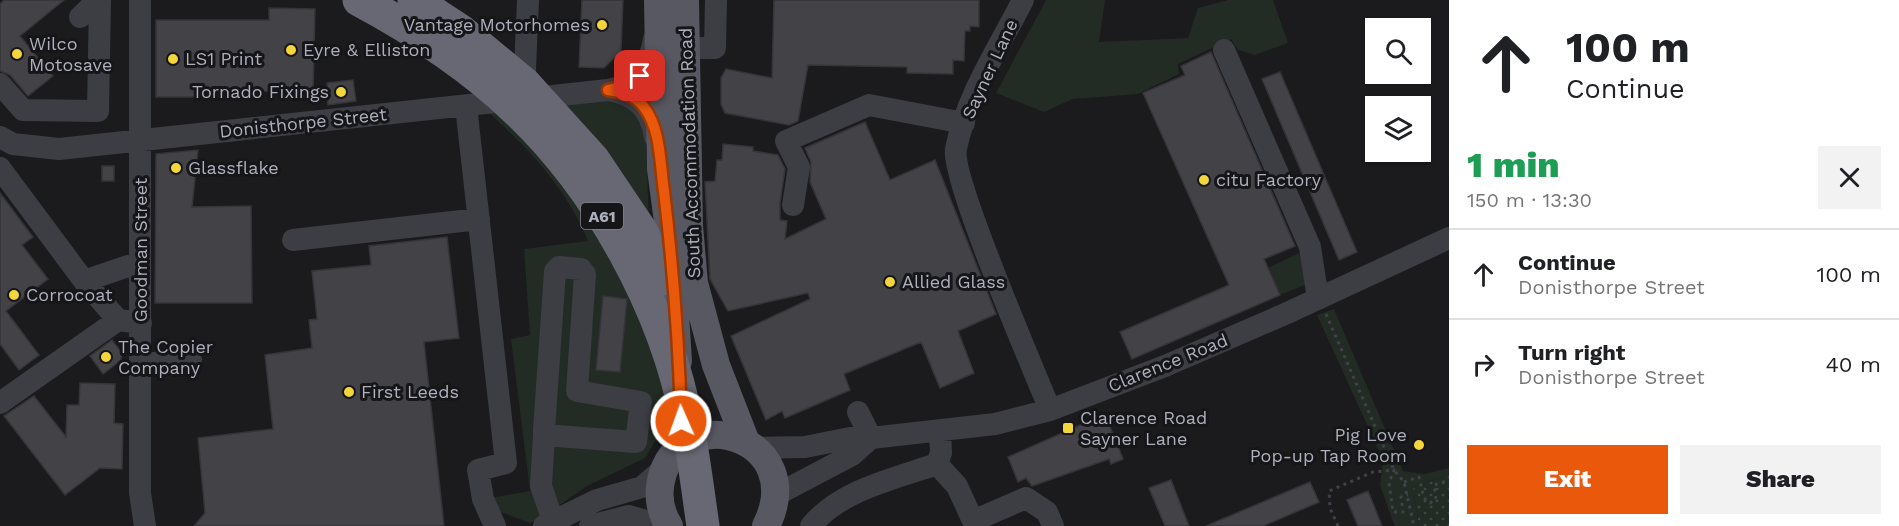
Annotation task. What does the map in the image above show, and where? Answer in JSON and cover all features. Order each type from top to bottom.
[{"type":"highway","name":"A61","points":[[359,0],[415,30],[515,109],[569,168],[626,251],[660,329],[687,421],[702,526]]},
{"type":"highway","name":"A61","points":[[414,0],[461,31],[525,84],[593,159],[642,232],[680,318],[708,415],[725,526]]},
{"type":"main road","name":"South Accommodation Road","points":[[685,0],[689,226],[694,283],[716,365],[751,445],[768,463],[775,480],[776,495]]},
{"type":"main road","name":"South Accommodation Road","points":[[658,6],[661,170],[671,246],[681,388],[681,421],[670,460],[660,483],[660,504],[669,526]]},
{"type":"main road","points":[[670,460],[687,443],[706,435],[721,434],[751,445]]},
{"type":"main road","points":[[766,526],[774,510],[776,495]]},
{"type":"street","points":[[80,18],[99,0]]},
{"type":"street","points":[[0,84],[23,110],[98,111],[99,0]]},
{"type":"street","name":"Goodman Street","points":[[140,0],[141,500],[145,526]]},
{"type":"street","points":[[524,99],[528,0]]},
{"type":"street","points":[[686,48],[715,48],[716,0]]},
{"type":"street","name":"Sayner Lane","points":[[1023,0],[970,105],[955,152],[964,192],[1050,410]]},
{"type":"street","name":"Donisthorpe Street","points":[[0,137],[13,144],[59,149],[608,90],[628,85],[645,69],[653,47],[658,6]]},
{"type":"street","points":[[1224,50],[1310,247],[1319,299]]},
{"type":"street","name":"Donisthorpe Street","points":[[608,90],[629,95],[644,106],[654,131],[661,170]]},
{"type":"street","points":[[793,205],[799,167],[786,141],[869,105],[964,123]]},
{"type":"street","points":[[466,106],[506,463],[478,470],[483,499],[495,526]]},
{"type":"street","points":[[0,168],[84,280],[118,320],[141,323]]},
{"type":"street","points":[[293,240],[479,219]]},
{"type":"street","name":"Clarence Road","points":[[751,445],[805,447],[850,438],[871,438],[994,424],[1050,410],[1165,366],[1319,299],[1449,238]]},
{"type":"street","points":[[84,280],[140,262]]},
{"type":"street","points":[[544,435],[636,442],[641,402],[577,391],[585,274],[581,269],[559,267],[555,271],[540,486],[549,523],[597,500],[642,487],[670,460]]},
{"type":"street","points":[[0,403],[118,320]]},
{"type":"street","points":[[141,364],[191,360]]},
{"type":"street","points":[[776,495],[852,455],[871,438],[858,412]]},
{"type":"street","points":[[937,464],[941,453],[940,431]]},
{"type":"street","points":[[811,526],[819,516],[842,501],[878,484],[937,464]]},
{"type":"street","points":[[937,464],[957,486],[973,521],[1026,498],[1047,512],[1053,526]]},
{"type":"street","name":"Goodman Street","points":[[136,526],[141,500]]},
{"type":"street","points":[[590,526],[629,516],[663,526]]},
{"type":"path","points":[[1319,299],[1394,470],[1404,482],[1414,526]]},
{"type":"path","points":[[1394,470],[1389,483],[1393,512],[1403,512],[1401,497],[1408,495]]},
{"type":"path","points":[[1338,526],[1330,508],[1329,491],[1373,472],[1394,470]]},
{"type":"path","points":[[1404,482],[1419,477],[1424,498],[1430,503],[1436,499],[1434,486],[1449,480]]},
{"type":"shaded area","points":[[1046,0],[1105,0],[1099,42],[1188,38],[1198,8],[1228,0],[1273,0],[1288,43],[1255,55],[1238,50],[1231,39],[1178,64],[1179,74],[1138,94],[1073,99],[1044,112],[996,93]]},
{"type":"shaded area","points":[[621,91],[645,117],[653,325],[665,390],[664,426],[645,458],[587,486],[540,519],[530,523],[493,509],[490,498],[530,491],[511,339],[530,335],[524,249],[588,241],[569,204],[545,170],[487,111]]},
{"type":"shaded area","points":[[1299,253],[1312,282],[1280,295],[1268,268]]},
{"type":"shaded area","points":[[1334,309],[1403,471],[1424,474],[1449,468],[1449,475],[1413,487],[1419,526],[1395,526],[1393,522],[1380,485],[1383,460],[1317,315]]},
{"type":"shaded area","points":[[1449,475],[1449,526],[1419,526],[1413,487]]},
{"type":"building","name":"Wilco Motosave","points":[[4,0],[64,0],[20,36],[53,76],[28,96],[10,75],[0,71],[0,4]]},
{"type":"building","name":"Vantage Motorhomes","points":[[582,0],[623,0],[621,51],[604,68],[579,67]]},
{"type":"building","points":[[774,0],[979,0],[979,27],[970,26],[970,31],[965,31],[964,61],[953,60],[953,74],[907,73],[907,67],[808,65],[798,121],[789,125],[725,113],[721,104],[721,78],[726,69],[772,78]]},
{"type":"building","points":[[269,8],[315,9],[313,93],[257,91],[257,97],[156,97],[156,20],[269,20]]},
{"type":"building","points":[[1211,52],[1295,246],[1264,259],[1280,295],[1132,359],[1120,332],[1229,285],[1143,93],[1185,75],[1181,66]]},
{"type":"building","points":[[1280,72],[1357,252],[1339,260],[1262,79]]},
{"type":"building","name":"Tornado Fixings","points":[[353,80],[356,101],[328,105],[327,83]]},
{"type":"building","name":"Allied Glass","points":[[865,122],[890,180],[935,160],[996,314],[958,331],[974,373],[940,388],[921,342],[844,374],[850,390],[785,418],[782,411],[766,420],[731,336],[810,299],[808,293],[728,311],[710,279],[705,182],[715,181],[717,160],[722,160],[723,144],[753,147],[753,151],[778,155],[785,169],[780,220],[787,221],[785,239],[826,219],[810,182],[811,162],[805,148]]},
{"type":"building","points":[[198,150],[192,207],[251,206],[252,303],[155,303],[156,154]]},
{"type":"building","points":[[102,166],[114,166],[114,181],[102,181]]},
{"type":"building","name":"Corrocoat","points":[[0,193],[33,237],[22,245],[48,279],[6,311],[39,355],[19,370],[0,344]]},
{"type":"building","name":"First Leeds","points":[[447,237],[459,338],[424,342],[444,526],[194,526],[205,513],[198,438],[273,429],[265,355],[312,348],[309,320],[317,319],[312,271],[371,265],[369,246]]},
{"type":"building","points":[[603,296],[627,299],[620,372],[596,370]]},
{"type":"building","name":"The Copier Company","points":[[112,340],[122,353],[121,360],[103,374],[90,356]]},
{"type":"building","points":[[80,383],[115,384],[114,423],[123,424],[122,469],[100,468],[65,495],[4,416],[34,396],[66,437],[67,405],[79,405]]},
{"type":"building","points":[[1105,414],[1123,459],[1111,464],[1109,459],[1032,486],[1026,478],[1018,482],[1008,457]]},
{"type":"building","points":[[1171,480],[1189,526],[1165,526],[1149,488]]},
{"type":"building","points":[[1310,482],[1319,502],[1263,526],[1206,526]]},
{"type":"building","points":[[1368,491],[1382,526],[1358,526],[1347,500]]},
{"type":"place","name":"Vantage Motorhomes","points":[[602,25]]},
{"type":"place","name":"Eyre & Elliston","points":[[291,50]]},
{"type":"place","name":"Wilco Motosave","points":[[17,54]]},
{"type":"place","name":"LS1 Print","points":[[173,59]]},
{"type":"place","name":"Tornado Fixings","points":[[341,92]]},
{"type":"place","name":"Glassflake","points":[[176,168]]},
{"type":"place","name":"citu Factory","points":[[1204,180]]},
{"type":"place","name":"Allied Glass","points":[[890,282]]},
{"type":"place","name":"Corrocoat","points":[[14,295]]},
{"type":"place","name":"The Copier Company","points":[[106,357]]},
{"type":"place","name":"First Leeds","points":[[349,392]]},
{"type":"place","name":"Clarence Road Sayner Lane","points":[[1068,428]]},
{"type":"place","name":"Pig Love Pop-up Tap Room","points":[[1419,445]]},
{"type":"route","points":[[640,76],[628,85],[608,90],[621,92],[639,101],[648,112],[654,131],[670,237],[681,388],[681,421]]}]
